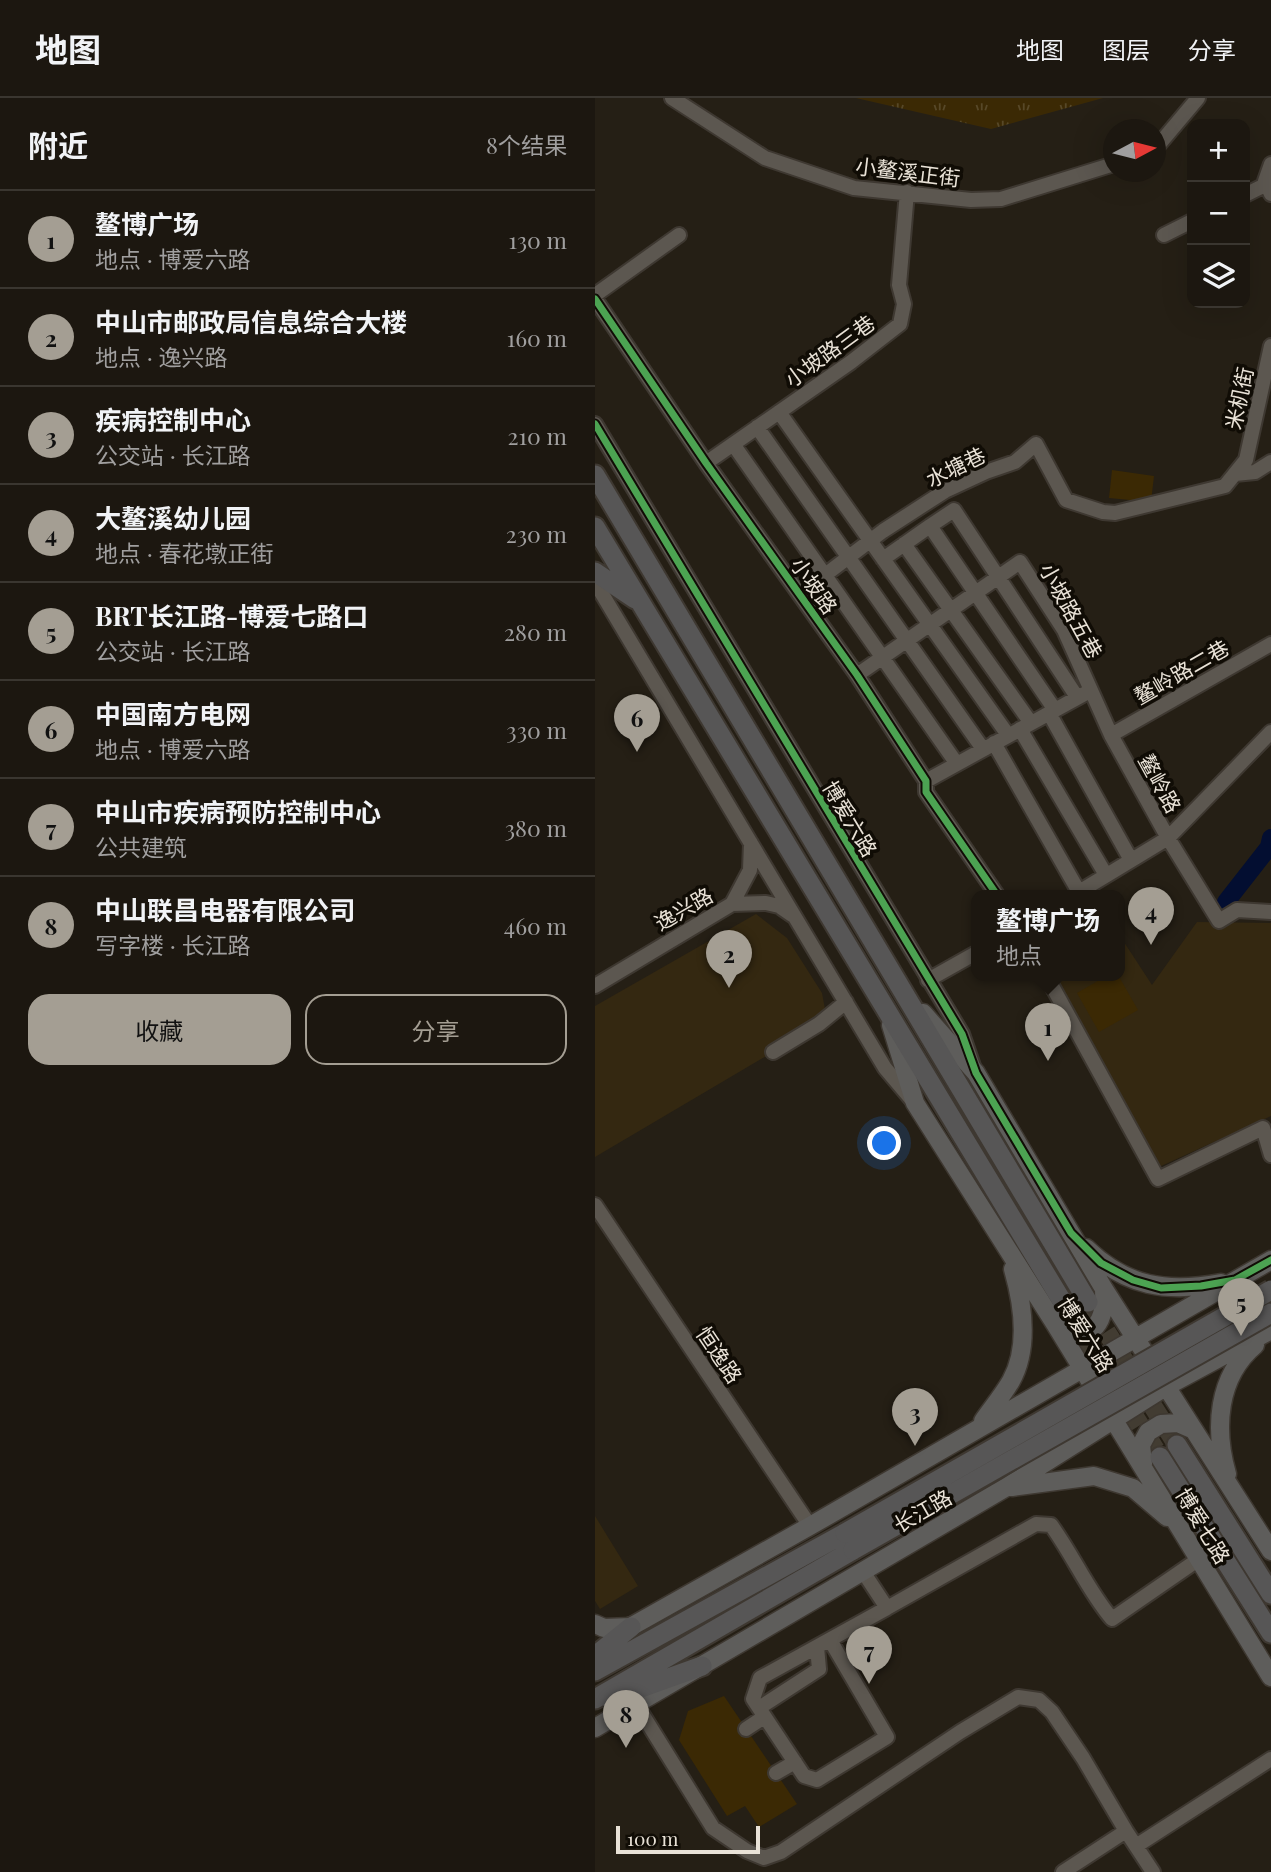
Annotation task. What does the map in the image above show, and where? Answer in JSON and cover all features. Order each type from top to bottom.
[{"type":"highway","name":"博爱六路","points":[[595,475],[1088,1302]]},
{"type":"highway","name":"博爱六路","points":[[595,527],[886,1008],[1061,1317]]},
{"type":"highway","points":[[595,572],[641,603]]},
{"type":"highway","name":"长江路","points":[[595,1701],[849,1542],[1271,1290]]},
{"type":"highway","name":"长江路","points":[[595,1671],[849,1542],[1271,1313]]},
{"type":"highway","name":"博爱七路","points":[[1177,1446],[1271,1594]]},
{"type":"highway","name":"博爱七路","points":[[1160,1457],[1271,1633]]},
{"type":"highway","points":[[595,1656],[631,1627]]},
{"type":"highway","points":[[595,1701],[646,1687],[702,1666]]},
{"type":"main road","points":[[902,990],[976,1073]]},
{"type":"main road","points":[[886,1008],[915,1103]]},
{"type":"main road","name":"博爱六路","points":[[976,1073],[1104,1289],[1152,1363]]},
{"type":"main road","name":"博爱六路","points":[[915,1103],[1007,1249],[1061,1317],[1082,1368],[1099,1396]]},
{"type":"main road","points":[[1071,1233],[1101,1263],[1133,1280],[1161,1288],[1201,1286],[1235,1280]]},
{"type":"main road","points":[[978,1427],[1012,1380],[1022,1347],[1022,1300],[1007,1249]]},
{"type":"main road","name":"长江路","points":[[595,1647],[1271,1260]]},
{"type":"main road","points":[[1061,1317],[1075,1333],[1090,1330],[1102,1320],[1104,1289]]},
{"type":"main road","points":[[1231,1491],[1222,1456],[1220,1418],[1228,1377],[1240,1357],[1271,1331]]},
{"type":"main road","name":"长江路","points":[[595,1728],[1005,1488],[1167,1386],[1271,1331]]},
{"type":"main road","name":"博爱七路","points":[[1152,1363],[1271,1551]]},
{"type":"main road","name":"博爱七路","points":[[1099,1396],[1271,1677]]},
{"type":"main road","points":[[1012,1408],[1059,1403],[1070,1411],[1074,1434],[1040,1466]]},
{"type":"main road","points":[[1143,1468],[1142,1445],[1148,1432],[1161,1424],[1178,1423],[1195,1430]]},
{"type":"main road","points":[[1005,1488],[1094,1476],[1133,1488],[1179,1527]]},
{"type":"main road","points":[[595,1624],[604,1628],[631,1627]]},
{"type":"street","name":"小鳌溪正街","points":[[672,98],[765,158],[854,188],[971,200],[1001,199],[1103,167]]},
{"type":"street","points":[[1166,136],[1198,98]]},
{"type":"street","points":[[1250,194],[1269,189],[1265,181],[1271,164]]},
{"type":"street","name":"小坡路三巷","points":[[706,463],[851,362],[900,324],[904,304],[899,285],[907,192]]},
{"type":"street","points":[[1164,235],[1187,224]]},
{"type":"street","points":[[595,297],[679,236]]},
{"type":"street","name":"小坡路","points":[[595,297],[706,463],[857,675],[926,781],[926,792],[994,890]]},
{"type":"street","name":"米机街","points":[[1235,474],[1247,460],[1271,346]]},
{"type":"street","points":[[779,412],[930,624],[1020,729]]},
{"type":"street","name":"博爱六路","points":[[595,424],[962,1034],[976,1073]]},
{"type":"street","points":[[757,427],[907,640],[989,746],[1075,890]]},
{"type":"street","points":[[733,444],[957,764]]},
{"type":"street","name":"水塘巷","points":[[800,594],[871,541],[946,491],[1015,462],[1036,444],[1066,500],[1103,512],[1115,513],[1225,486],[1235,474]]},
{"type":"street","points":[[1235,474],[1255,472],[1271,462]]},
{"type":"street","points":[[883,559],[954,510],[998,577],[1084,694],[926,781]]},
{"type":"street","points":[[930,526],[1052,711],[1131,860]]},
{"type":"street","points":[[904,544],[951,610],[1106,876]]},
{"type":"street","name":"小坡路五巷","points":[[857,675],[1020,562],[1064,630],[1084,694]]},
{"type":"street","name":"博爱六路","points":[[595,582],[885,1068],[915,1103]]},
{"type":"street","name":"鳌岭路二巷","points":[[1111,735],[1271,644]]},
{"type":"street","name":"鳌岭路","points":[[1084,694],[1111,735],[1168,838],[1271,732]]},
{"type":"street","points":[[1082,890],[1168,838],[1219,920],[1237,910],[1271,912]]},
{"type":"street","points":[[732,904],[750,870],[751,841]]},
{"type":"street","name":"逸兴路","points":[[595,986],[732,904],[752,902],[779,906],[798,920]]},
{"type":"street","points":[[928,980],[971,956]]},
{"type":"street","points":[[1049,981],[1158,1179],[1263,1128],[1271,1155]]},
{"type":"street","points":[[773,1052],[819,1024],[846,1002]]},
{"type":"street","name":"恒逸路","points":[[595,1205],[810,1526]]},
{"type":"street","points":[[823,1644],[887,1737],[817,1780],[804,1776],[753,1699],[760,1678],[1036,1524],[1051,1525],[1069,1550],[1100,1605],[1112,1619],[1199,1559]]},
{"type":"street","points":[[862,1570],[887,1608]]},
{"type":"street","points":[[746,1729],[762,1712],[819,1669],[823,1644]]},
{"type":"street","points":[[636,1704],[713,1828],[747,1851],[765,1858],[781,1852],[960,1732],[1018,1698],[1039,1700],[1052,1712],[1153,1872]]},
{"type":"street","points":[[1136,1846],[1271,1759]]},
{"type":"street","points":[[776,1773],[795,1762]]},
{"type":"street","points":[[1063,1872],[1126,1831]]},
{"type":"shaded area","points":[[756,914],[787,938],[822,993],[827,1020],[595,1157],[595,1006]]},
{"type":"shaded area","points":[[1197,922],[1271,923],[1271,1116],[1159,1167],[1058,981],[1125,981],[1125,944],[1152,985]]},
{"type":"shaded area","points":[[595,1516],[638,1586],[600,1609],[595,1601]]},
{"type":"green space","points":[[856,98],[1103,98],[991,129]]},
{"type":"green space","points":[[1112,470],[1154,476],[1151,502],[1109,498]]},
{"type":"green space","points":[[1098,981],[1121,981],[1138,1010],[1099,1032],[1077,993]]},
{"type":"green space","points":[[724,1696],[797,1804],[759,1827],[745,1806],[727,1816],[679,1740],[688,1711]]},
{"type":"waterway","points":[[1226,902],[1269,847],[1271,838]]},
{"type":"tunnel","points":[[1091,1307],[1177,1445]]},
{"type":"tunnel","points":[[1068,1311],[1160,1457]]},
{"type":"cycle path","points":[[595,299],[706,463],[857,675],[926,781],[926,792],[994,890]]},
{"type":"cycle path","points":[[595,424],[962,1034],[976,1073],[1071,1233],[1101,1263],[1133,1280],[1161,1288],[1201,1286],[1235,1280],[1271,1260]]},
{"type":"place","name":"中国南方电网","points":[[637,752]]},
{"type":"place","name":"大鳌溪幼儿园","points":[[1151,945]]},
{"type":"place","name":"中山市邮政局信息综合大楼","points":[[729,988]]},
{"type":"place","name":"鳌博广场","points":[[1048,1061]]},
{"type":"place","name":"BRT长江路-博爱七路口","points":[[1241,1336]]},
{"type":"place","name":"疾病控制中心","points":[[915,1446]]},
{"type":"place","name":"中山市疾病预防控制中心","points":[[869,1684]]},
{"type":"place","name":"中山联昌电器有限公司","points":[[626,1748]]}]
